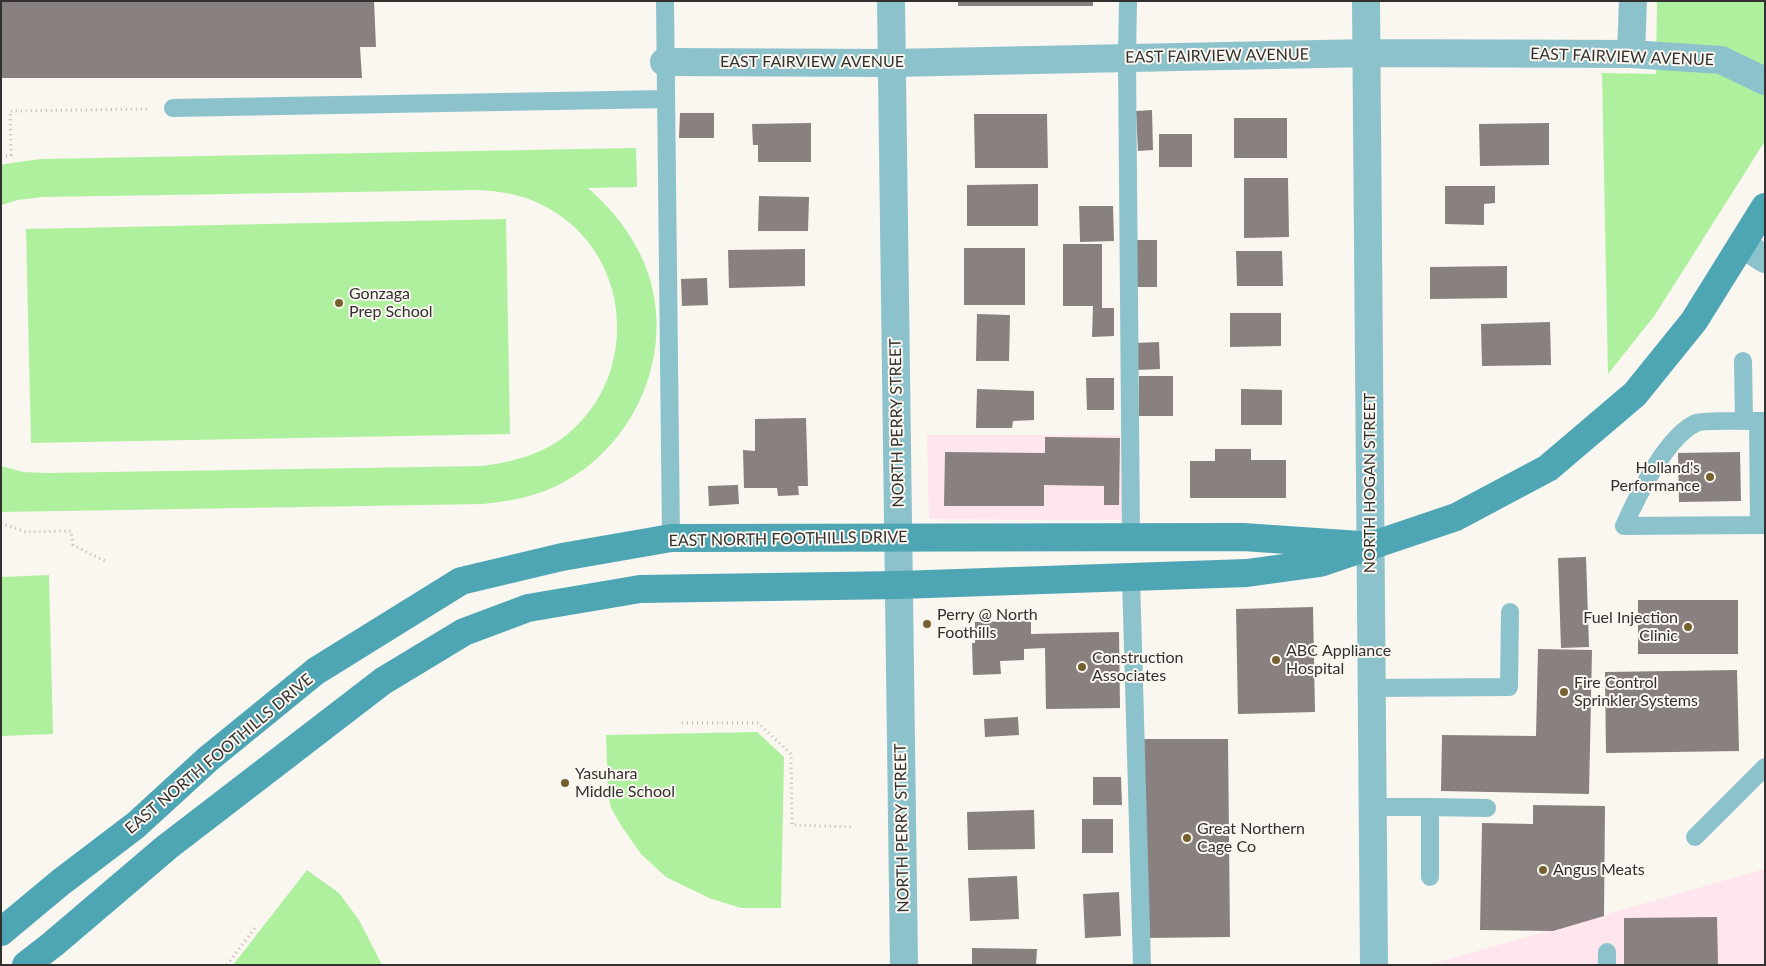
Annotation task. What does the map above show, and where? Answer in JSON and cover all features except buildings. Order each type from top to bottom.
[{"type":"main road","name":"EAST NORTH FOOTHILLS DRIVE","points":[[26,965],[167,847],[383,681],[464,632],[528,608],[640,589],[899,585],[1247,573],[1320,564],[1456,517],[1548,468],[1635,394],[1694,321],[1765,207]]},
{"type":"main road","name":"EAST NORTH FOOTHILLS DRIVE","points":[[1,932],[136,825],[208,759],[316,671],[461,581],[562,557],[671,538],[1243,537],[1370,546]]},
{"type":"street","name":"NORTH PERRY STREET","points":[[891,1],[904,965]]},
{"type":"street","name":"NORTH HOGAN STREET","points":[[1366,1],[1368,53],[1374,965]]},
{"type":"street","points":[[1631,54],[1633,1]]},
{"type":"street","name":"EAST FAIRVIEW AVENUE","points":[[664,62],[892,63],[1368,53],[1631,54],[1721,60],[1765,81]]},
{"type":"street","points":[[1742,244],[1765,259]]},
{"type":"lane","points":[[665,1],[664,62],[671,538]]},
{"type":"lane","points":[[1128,1],[1131,537]]},
{"type":"lane","points":[[173,108],[665,99]]},
{"type":"lane","points":[[1743,361],[1755,421],[1762,525],[1624,526],[1641,488],[1674,440],[1697,422],[1755,421]]},
{"type":"lane","points":[[1131,578],[1142,965]]},
{"type":"lane","points":[[1371,688],[1509,687],[1510,612]]},
{"type":"lane","points":[[1695,837],[1765,767]]},
{"type":"lane","points":[[1372,807],[1487,808]]},
{"type":"lane","points":[[1430,807],[1430,877]]},
{"type":"path","points":[[1,157],[11,155],[10,111],[173,108]]},
{"type":"path","points":[[1,523],[26,532],[71,532],[73,544],[105,561]]},
{"type":"path","points":[[682,724],[758,723],[791,754],[792,825],[852,827]]},
{"type":"path","points":[[227,965],[257,925]]},
{"type":"shaded area","points":[[927,435],[1123,435],[1124,520],[929,519]]},
{"type":"shaded area","points":[[1765,869],[1765,965],[1429,965]]},
{"type":"green space","points":[[1657,1],[1765,1],[1765,141],[1655,315],[1608,374],[1602,73],[1656,74]]},
{"type":"green space","points":[[636,148],[637,187],[588,188],[624,227],[649,275],[656,309],[656,343],[649,377],[636,408],[617,437],[593,462],[564,482],[545,491],[525,497],[483,504],[1,512],[1,466],[23,472],[47,473],[482,466],[525,457],[545,449],[564,437],[590,411],[607,380],[616,347],[616,313],[609,280],[594,250],[571,224],[540,204],[517,195],[477,190],[42,197],[18,200],[1,205],[1,165],[41,159]]},
{"type":"green space","points":[[506,219],[510,434],[31,443],[26,229]]},
{"type":"green space","points":[[49,575],[53,734],[1,736],[1,577]]},
{"type":"green space","points":[[757,732],[784,757],[781,908],[741,908],[709,898],[666,877],[641,854],[622,827],[611,808],[608,794],[606,735]]},
{"type":"green space","points":[[307,870],[339,893],[359,920],[382,965],[233,965]]},
{"type":"place","name":"Gonzaga Prep School","points":[[339,303]]},
{"type":"place","name":"Holland's Performance","points":[[1710,477]]},
{"type":"place","name":"Perry @ North Foothills","points":[[927,624]]},
{"type":"place","name":"Fuel Injection Clinic","points":[[1688,627]]},
{"type":"place","name":"ABC Appliance Hospital","points":[[1276,660]]},
{"type":"place","name":"Construction Associates","points":[[1082,667]]},
{"type":"place","name":"Fire Control Sprinkler Systems","points":[[1564,692]]},
{"type":"place","name":"Yasuhara Middle School","points":[[565,783]]},
{"type":"place","name":"Great Northern Cage Co","points":[[1187,838]]},
{"type":"place","name":"Angus Meats","points":[[1543,870]]}]
